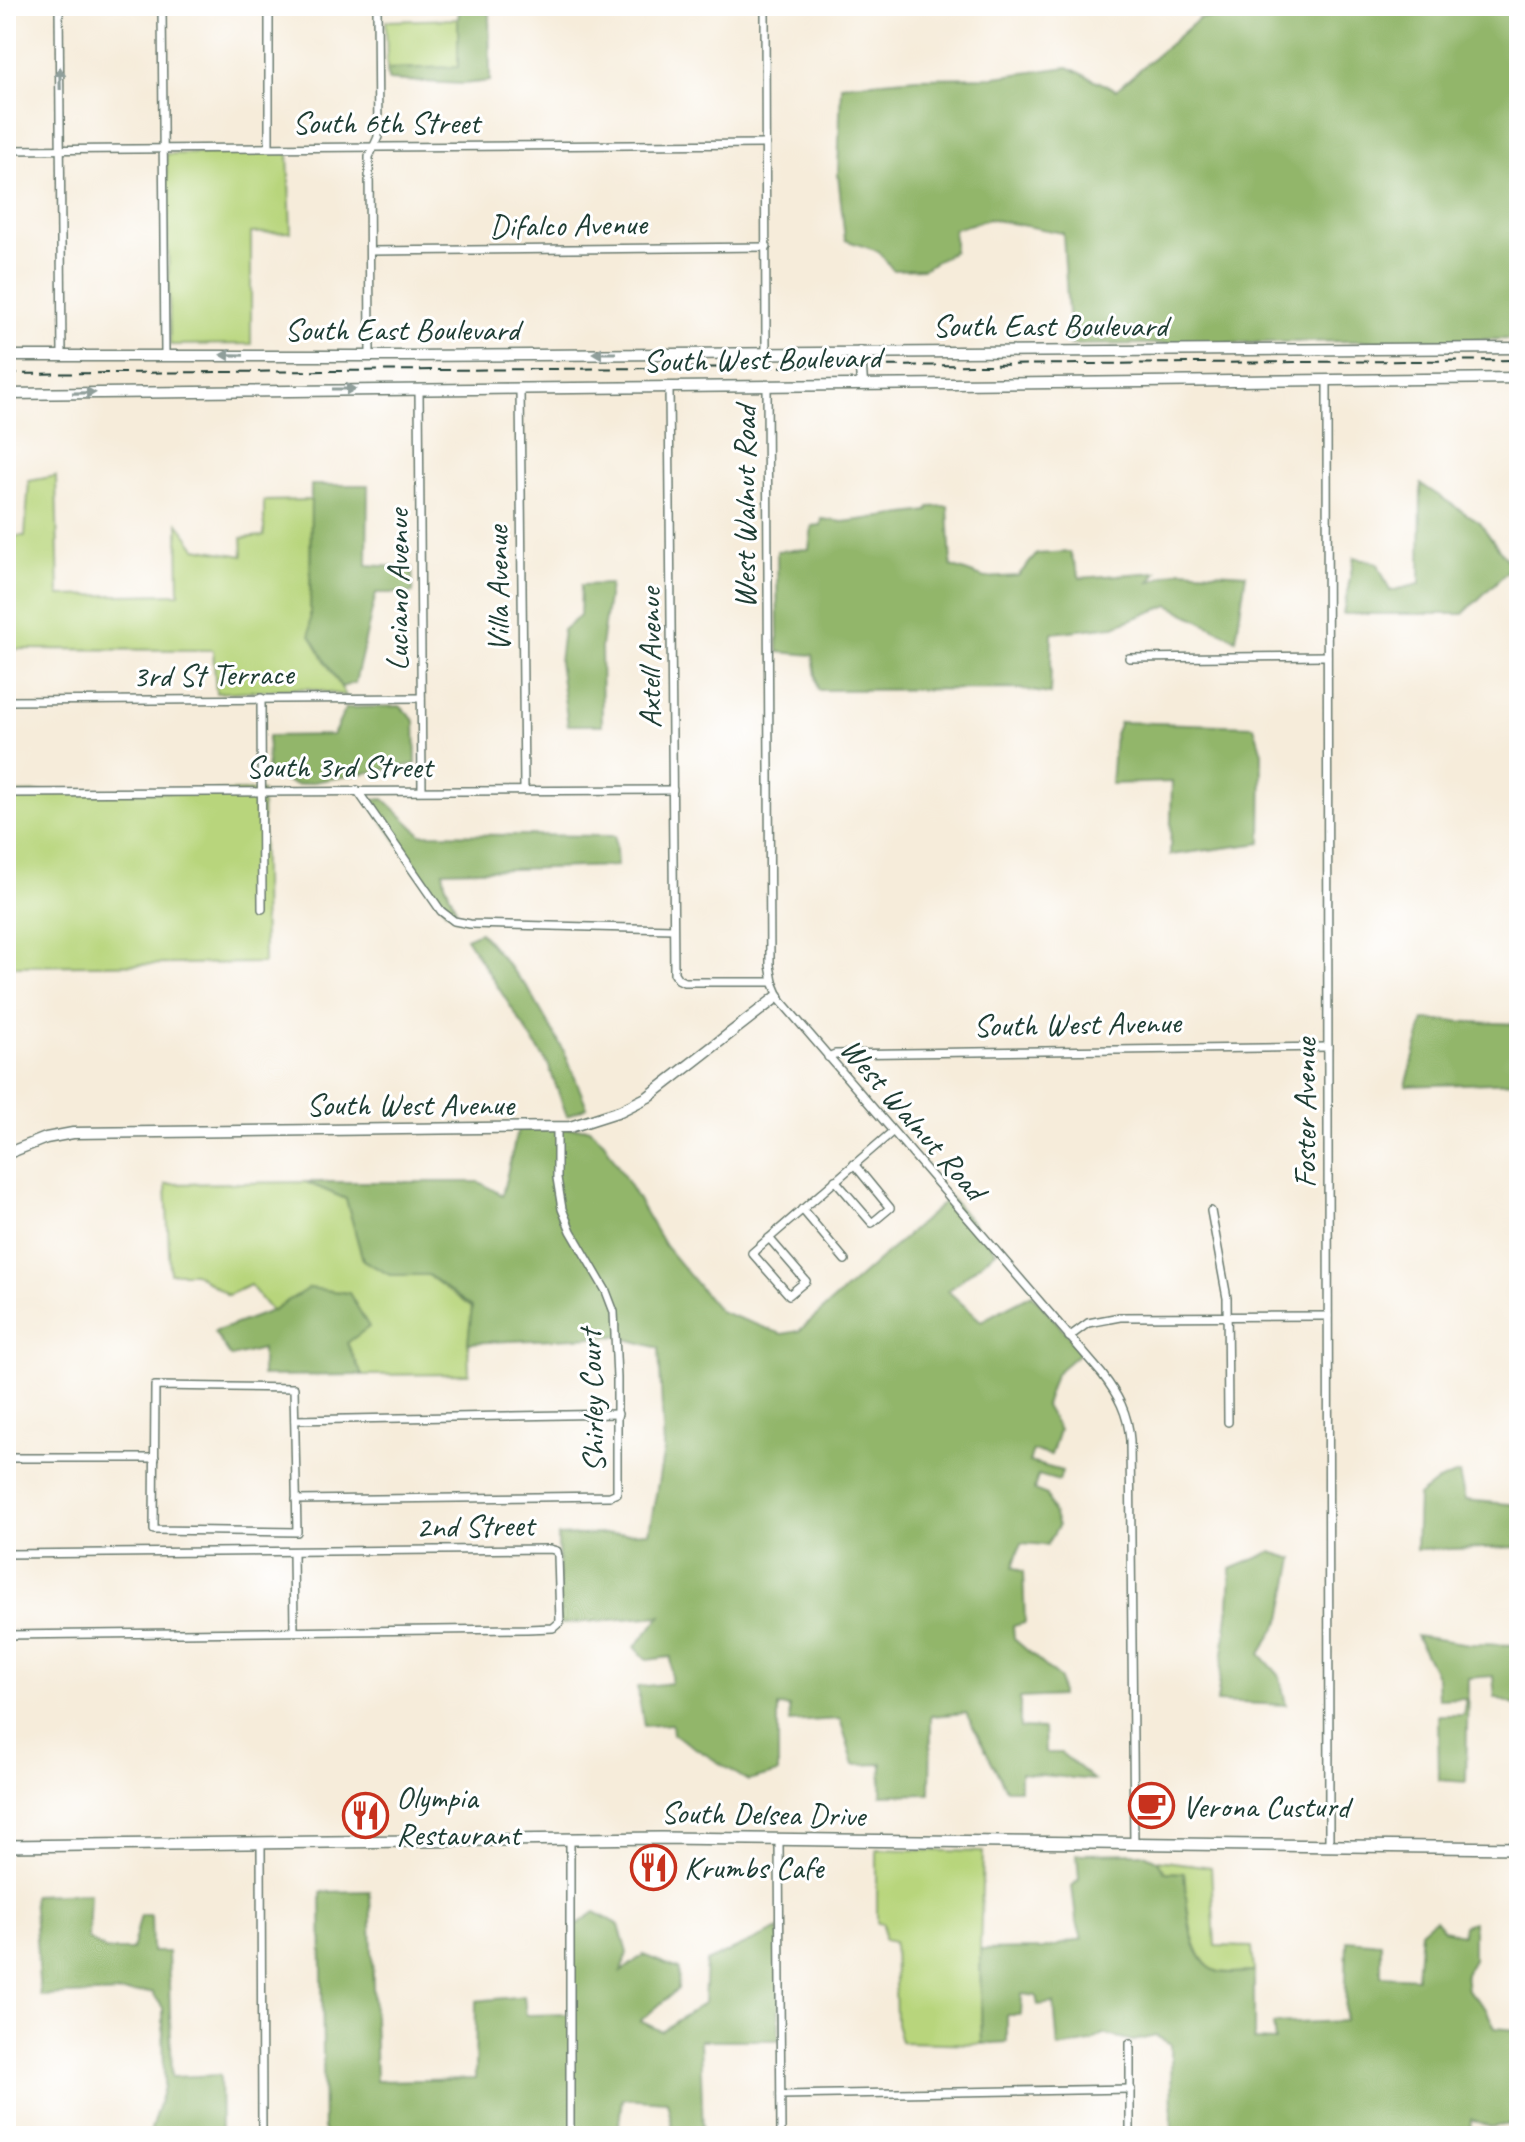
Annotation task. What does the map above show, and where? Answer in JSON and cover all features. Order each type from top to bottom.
[{"type":"main road","name":"South East Boulevard","points":[[6,356],[1519,348]]},
{"type":"main road","points":[[860,352],[862,384]]},
{"type":"main road","name":"South West Boulevard","points":[[6,394],[1519,378]]},
{"type":"main road","name":"South West Avenue","points":[[6,1154],[46,1138],[73,1133],[570,1127],[620,1111],[648,1097],[778,996]]},
{"type":"main road","name":"South Delsea Drive","points":[[6,1846],[661,1838],[1519,1848]]},
{"type":"street","points":[[59,6],[62,355]]},
{"type":"street","points":[[162,6],[165,354]]},
{"type":"street","points":[[269,6],[269,147]]},
{"type":"street","points":[[370,356],[369,157],[378,137],[377,6]]},
{"type":"street","points":[[765,6],[766,352]]},
{"type":"street","name":"South 6th Street","points":[[6,150],[766,144]]},
{"type":"street","name":"Difalco Avenue","points":[[370,251],[767,247]]},
{"type":"street","name":"Foster Avenue","points":[[1327,379],[1329,1847]]},
{"type":"street","name":"West Walnut Road","points":[[767,385],[770,965],[773,982],[778,996],[828,1057],[1119,1398],[1129,1427],[1134,1844]]},
{"type":"street","name":"Axtell Avenue","points":[[669,386],[674,973],[681,981],[773,982]]},
{"type":"street","name":"Villa Avenue","points":[[520,388],[524,789]]},
{"type":"street","name":"Luciano Avenue","points":[[419,389],[422,790]]},
{"type":"street","points":[[1129,658],[1327,656]]},
{"type":"street","points":[[261,698],[262,909]]},
{"type":"street","name":"3rd St Terrace","points":[[6,701],[421,698]]},
{"type":"street","points":[[357,790],[441,911],[454,921],[470,924],[673,929]]},
{"type":"street","name":"South 3rd Street","points":[[6,793],[673,790]]},
{"type":"street","name":"South West Avenue","points":[[828,1057],[835,1054],[940,1051],[1328,1047]]},
{"type":"street","name":"Shirley Court","points":[[296,1500],[610,1496],[617,1493],[614,1312],[562,1209],[557,1178],[557,1129]]},
{"type":"street","points":[[769,1238],[806,1281],[789,1295],[752,1253],[769,1238],[835,1180],[892,1132]]},
{"type":"street","points":[[835,1180],[872,1223],[890,1208],[854,1164]]},
{"type":"street","points":[[802,1209],[845,1260]]},
{"type":"street","points":[[1211,1211],[1227,1298],[1228,1422]]},
{"type":"street","points":[[1069,1337],[1088,1323],[1103,1319],[1328,1316]]},
{"type":"street","points":[[155,1386],[294,1388],[297,1532],[154,1530],[155,1458],[155,1386]]},
{"type":"street","points":[[295,1420],[618,1414]]},
{"type":"street","points":[[6,1458],[155,1458]]},
{"type":"street","name":"2nd Street","points":[[6,1554],[550,1549],[557,1551],[558,1556],[560,1622],[553,1628],[527,1629],[6,1635]]},
{"type":"street","points":[[293,1552],[294,1631]]},
{"type":"street","points":[[570,1840],[570,2136]]},
{"type":"street","points":[[779,1841],[781,2136]]},
{"type":"street","points":[[261,1844],[262,2136]]},
{"type":"street","points":[[1130,2043],[1130,2136]]},
{"type":"street","points":[[781,2095],[1131,2089]]},
{"type":"green space","points":[[460,6],[489,6],[490,81],[463,84],[388,80],[387,69],[458,67]]},
{"type":"green space","points":[[1236,6],[1519,6],[1519,339],[1070,345],[1063,233],[989,219],[954,229],[954,251],[923,269],[893,270],[878,251],[845,240],[838,174],[841,85],[916,78],[995,77],[1068,67],[1116,90],[1200,18],[1234,17]]},
{"type":"green space","points":[[458,19],[459,68],[387,69],[386,21]]},
{"type":"green space","points":[[288,152],[291,232],[251,233],[251,344],[170,345],[166,154]]},
{"type":"green space","points":[[56,476],[59,596],[179,594],[178,523],[196,548],[243,556],[242,538],[264,536],[264,501],[311,500],[310,635],[346,696],[307,688],[216,693],[213,650],[6,649],[6,536],[25,536],[29,481]]},
{"type":"green space","points":[[1421,484],[1480,523],[1512,567],[1463,614],[1343,614],[1354,557],[1378,564],[1390,591],[1420,584]]},
{"type":"green space","points":[[311,485],[368,485],[367,565],[412,568],[413,593],[376,593],[355,683],[341,687],[310,635]]},
{"type":"green space","points":[[948,506],[951,566],[985,578],[1018,576],[1037,554],[1070,552],[1080,578],[1157,572],[1150,582],[1180,570],[1246,574],[1236,639],[1169,605],[1114,626],[1052,633],[1050,694],[1019,689],[818,690],[813,655],[778,652],[777,551],[809,549],[812,526],[821,525],[822,519],[843,522]]},
{"type":"green space","points":[[610,584],[601,646],[602,725],[568,725],[559,662],[563,630],[580,616],[581,585]]},
{"type":"green space","points":[[400,706],[415,721],[416,764],[297,785],[267,776],[268,736],[333,735],[346,708]]},
{"type":"green space","points":[[1120,722],[1254,726],[1262,753],[1261,843],[1170,855],[1172,782],[1111,784],[1115,734]]},
{"type":"green space","points":[[262,791],[264,963],[6,966],[6,793]]},
{"type":"green space","points":[[384,799],[421,834],[615,836],[617,866],[443,871],[456,909],[446,911],[368,800]]},
{"type":"green space","points":[[480,932],[529,990],[564,1051],[587,1107],[567,1116],[548,1064],[466,938]]},
{"type":"green space","points":[[1424,1020],[1519,1024],[1519,1082],[1406,1086]]},
{"type":"green space","points":[[588,1128],[604,1142],[665,1246],[719,1311],[782,1334],[799,1331],[950,1197],[996,1251],[948,1291],[981,1321],[1032,1294],[1082,1351],[1055,1374],[1045,1406],[1059,1430],[1051,1455],[1033,1451],[1029,1462],[1062,1471],[1059,1481],[1038,1475],[1034,1490],[1047,1495],[1058,1527],[1047,1545],[1021,1543],[1013,1567],[1023,1572],[1025,1623],[1013,1626],[1014,1639],[1060,1679],[1061,1696],[1020,1698],[1020,1728],[1044,1729],[1045,1753],[1061,1753],[1094,1780],[1020,1773],[1020,1789],[1006,1789],[966,1713],[931,1716],[930,1794],[881,1795],[882,1764],[854,1765],[840,1719],[790,1722],[789,1707],[778,1706],[778,1773],[748,1781],[673,1734],[672,1724],[644,1726],[637,1687],[671,1683],[671,1657],[647,1660],[635,1647],[661,1616],[560,1624],[558,1536],[649,1532],[664,1450],[659,1348],[616,1336],[468,1343],[472,1307],[428,1275],[390,1275],[363,1260],[346,1199],[306,1182],[479,1182],[502,1195],[518,1129]]},
{"type":"green space","points":[[306,1182],[346,1199],[363,1260],[390,1275],[428,1275],[472,1308],[468,1343],[469,1374],[362,1375],[347,1343],[309,1288],[271,1311],[250,1285],[228,1295],[194,1273],[170,1273],[166,1184]]},
{"type":"green space","points":[[309,1288],[349,1293],[369,1327],[347,1343],[362,1375],[262,1376],[262,1349],[231,1357],[214,1332],[271,1311]]},
{"type":"green space","points":[[1459,1474],[1465,1500],[1519,1505],[1519,1547],[1416,1550],[1418,1496],[1438,1481]]},
{"type":"green space","points":[[1271,1552],[1294,1559],[1282,1618],[1260,1654],[1280,1676],[1286,1705],[1217,1702],[1231,1569]]},
{"type":"green space","points":[[1416,1636],[1470,1644],[1519,1645],[1519,1707],[1495,1697],[1493,1676],[1468,1678],[1466,1782],[1439,1780],[1438,1715],[1463,1715],[1466,1698],[1438,1699],[1437,1677]]},
{"type":"green space","points":[[877,1849],[983,1852],[980,1950],[982,2044],[901,2042],[896,2023],[894,1942],[884,1940],[883,1924],[877,1923]]},
{"type":"green space","points":[[1142,1853],[1157,1860],[1165,1872],[1184,1873],[1193,1942],[1206,1964],[1220,1972],[1254,1972],[1254,2040],[1275,2041],[1273,2024],[1345,2021],[1347,1940],[1381,1943],[1381,1976],[1417,1978],[1421,1931],[1435,1919],[1444,1930],[1462,1934],[1463,1925],[1473,1922],[1473,1959],[1465,1973],[1467,1990],[1486,2009],[1495,2028],[1516,2030],[1519,2047],[1519,2123],[1490,2127],[1471,2119],[1470,2136],[1165,2136],[1172,2129],[1171,2044],[1156,2036],[1133,2041],[1104,2034],[1090,2042],[1058,2048],[1054,2003],[1038,2005],[1036,1996],[1022,1994],[1021,2015],[1007,2015],[1007,2042],[982,2044],[980,1950],[1043,1949],[1082,1939],[1072,1886],[1079,1879],[1077,1854]]},
{"type":"green space","points":[[1157,1860],[1211,1867],[1215,1946],[1252,1947],[1254,1972],[1220,1972],[1207,1965],[1194,1942],[1184,1873],[1165,1872]]},
{"type":"green space","points":[[370,1891],[376,2081],[475,2079],[476,2001],[524,1996],[526,2015],[574,2014],[574,1927],[595,1912],[619,1925],[627,1953],[621,1972],[643,1955],[679,1969],[678,1989],[640,2021],[661,2031],[704,2003],[706,1962],[779,1929],[779,2040],[700,2040],[703,2135],[674,2133],[667,2101],[622,2098],[618,2133],[570,2131],[567,2136],[324,2136],[321,1892]]},
{"type":"green space","points":[[90,1893],[88,1939],[106,1950],[132,1950],[141,1915],[151,1915],[152,1952],[168,1952],[172,2077],[220,2075],[221,2136],[149,2136],[164,2087],[163,2008],[152,1992],[40,1996],[33,1895]]},
{"type":"railway","points":[[6,374],[1519,360]]},
{"type":"place","name":"Verona Custurd","points":[[1151,1806]]},
{"type":"place","name":"Olympia Restaurant","points":[[365,1815]]},
{"type":"place","name":"Krumbs Cafe","points":[[653,1867]]}]
